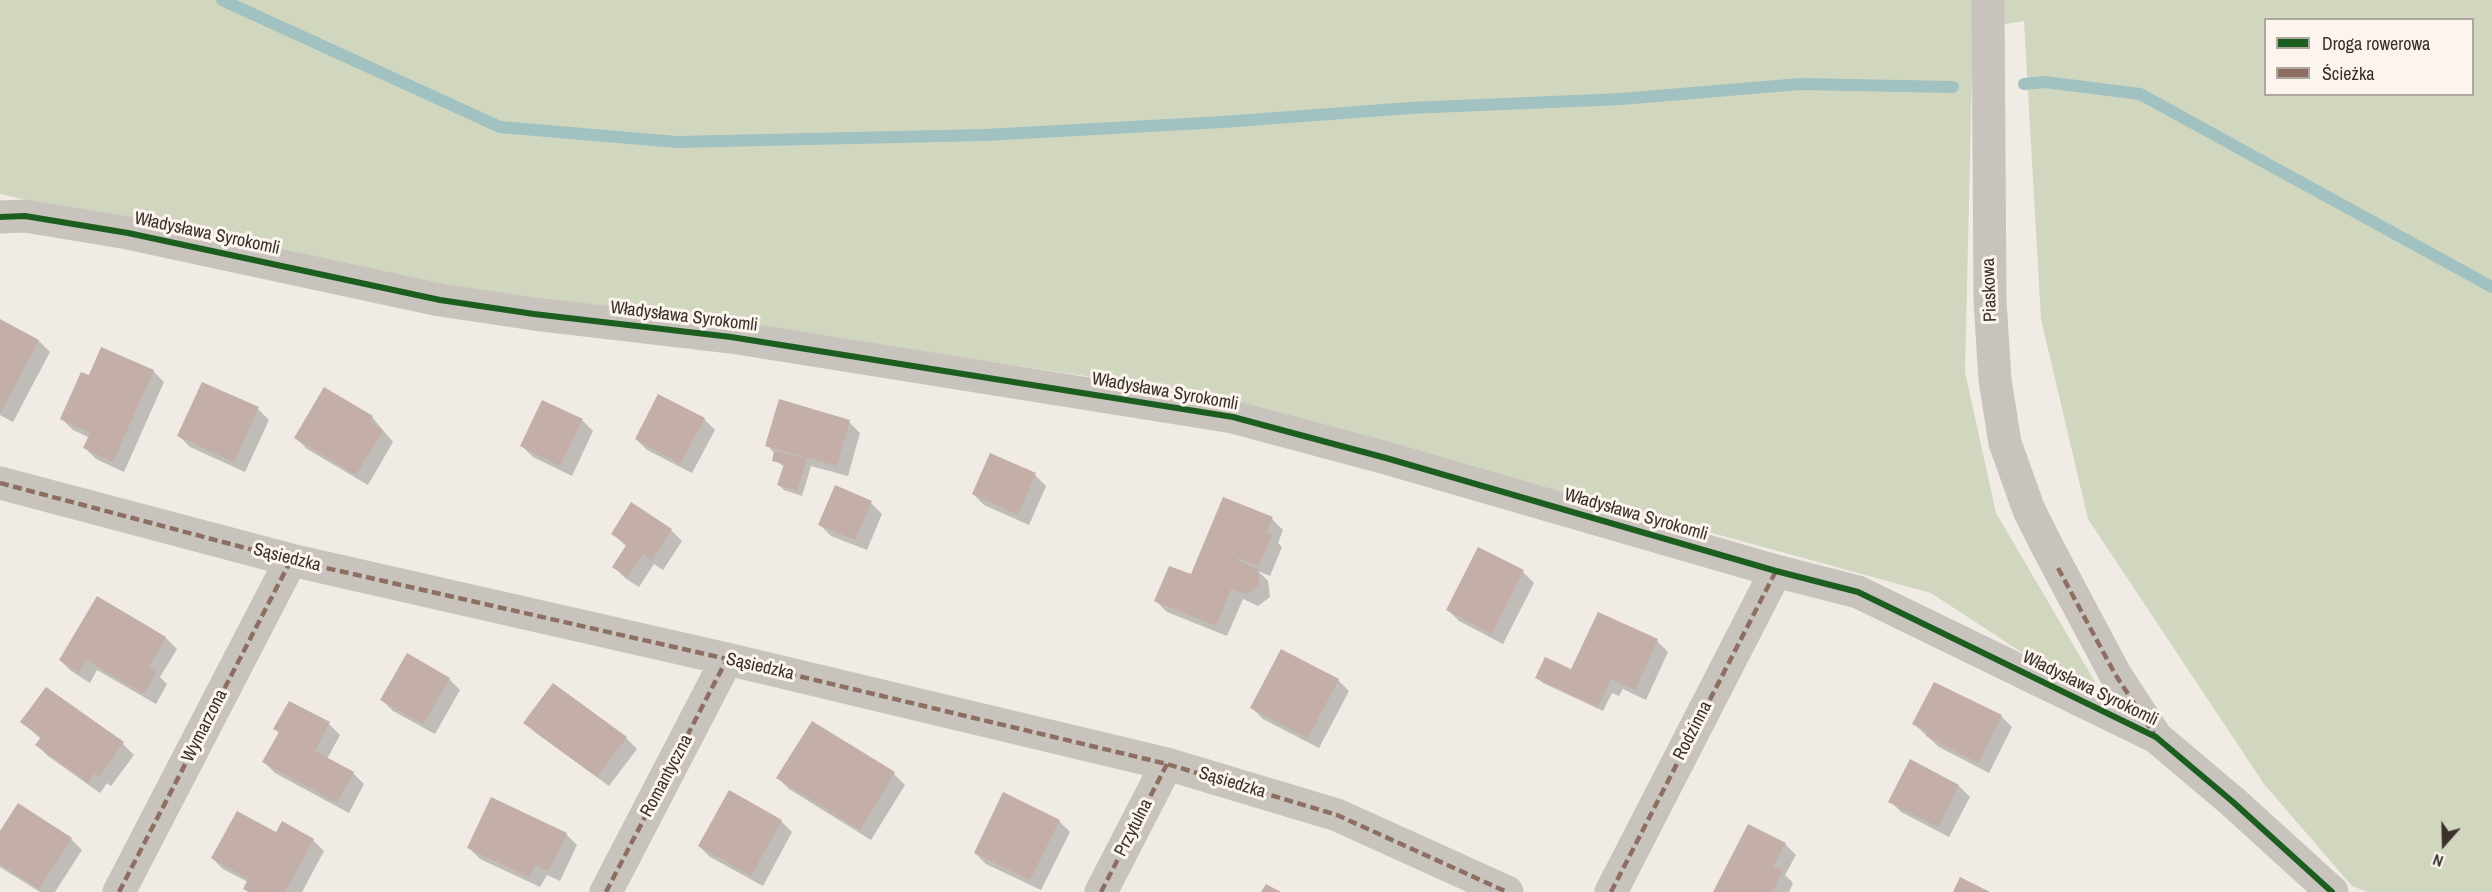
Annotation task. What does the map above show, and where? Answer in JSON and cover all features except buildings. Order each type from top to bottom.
[{"type":"street","name":"Piaskowa","points":[[1988,0],[1990,301],[1995,380],[2005,443],[2029,510],[2058,567]]},
{"type":"street","name":"Władysława Syrokomli","points":[[0,216],[25,216],[128,233],[440,300],[731,337],[1233,417],[1386,458],[1776,571],[1858,592],[2156,737],[2233,802],[2332,892]]},
{"type":"street","name":"Sąsiedzka","points":[[0,483],[291,560],[727,659],[1167,764],[1337,815],[1507,892]]},
{"type":"street","name":"Wymarzona","points":[[119,892],[291,560]]},
{"type":"street","name":"Władysława Syrokomli","points":[[2058,567],[2115,674],[2156,737]]},
{"type":"street","name":"Rodzinna","points":[[1611,892],[1776,571]]},
{"type":"street","name":"Romantyczna","points":[[606,892],[727,659]]},
{"type":"street","name":"Przytulna","points":[[1101,892],[1167,764]]},
{"type":"green space","points":[[0,0],[2492,0],[2492,892],[2367,892],[2352,886],[2264,784],[2088,519],[2041,319],[2024,21],[1973,29],[1965,372],[1996,513],[2098,687],[2084,693],[1931,593],[1205,394],[772,329],[365,275],[0,194]]},
{"type":"waterway","points":[[222,0],[500,127],[677,142],[985,135],[1223,122],[1410,108],[1621,99],[1800,84],[1953,87]]},
{"type":"waterway","points":[[2024,84],[2045,82],[2140,94],[2492,287]]},
{"type":"marked path","points":[[0,483],[291,560],[727,659],[1167,764],[1337,815],[1507,892]]},
{"type":"marked path","points":[[119,892],[291,560]]},
{"type":"marked path","points":[[2058,568],[2115,674],[2154,734]]},
{"type":"marked path","points":[[1611,892],[1776,571]]},
{"type":"marked path","points":[[606,892],[727,659]]},
{"type":"marked path","points":[[1101,892],[1167,764]]},
{"type":"cycle path","points":[[0,217],[25,216],[128,233],[440,300],[534,314],[731,337],[1233,417],[1386,458],[1776,571],[1858,592],[2156,737],[2233,802],[2332,892]]}]
